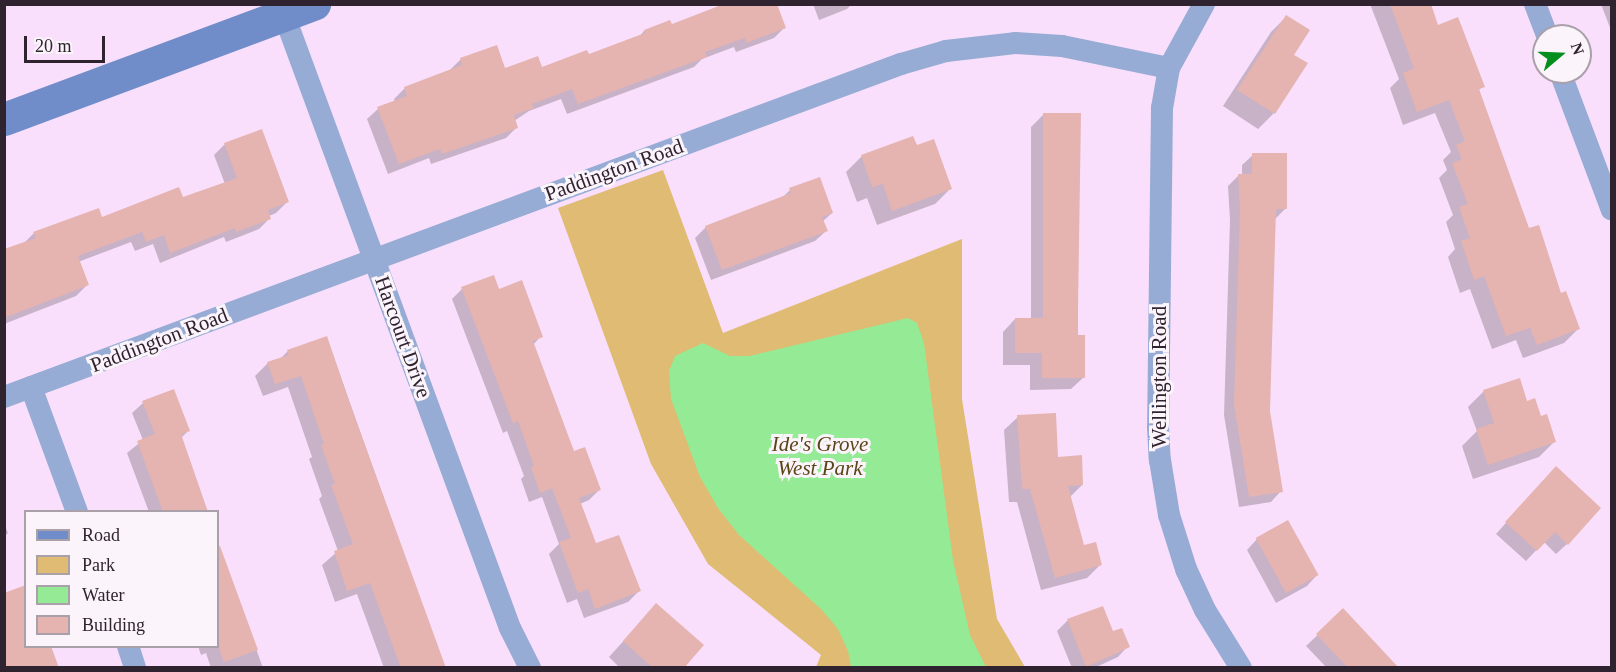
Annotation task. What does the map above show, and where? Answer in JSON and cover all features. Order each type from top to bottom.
[{"type":"main road","points":[[4,119],[282,10],[314,4]]},
{"type":"street","points":[[1169,68],[1204,4]]},
{"type":"street","points":[[1535,4],[1542,24]]},
{"type":"street","name":"Harcourt Drive","points":[[282,10],[510,628],[530,668]]},
{"type":"street","name":"Paddington Road","points":[[4,398],[901,64],[946,51],[1015,43],[1062,46],[1169,68]]},
{"type":"street","name":"Wellington Road","points":[[1169,68],[1160,132],[1158,427],[1160,460],[1169,515],[1186,569],[1205,610],[1241,668]]},
{"type":"street","points":[[1564,84],[1611,210]]},
{"type":"street","points":[[32,387],[77,510]]},
{"type":"street","points":[[129,648],[135,668]]},
{"type":"green space","name":"Ide's Grove West Park","points":[[663,170],[723,333],[962,239],[962,399],[997,619],[1025,667],[816,667],[821,655],[708,564],[651,464],[558,208]]},
{"type":"water","points":[[908,318],[917,323],[924,343],[953,560],[970,635],[986,667],[851,667],[848,651],[838,629],[821,609],[739,535],[718,508],[700,477],[671,399],[669,371],[675,356],[703,343],[730,356],[749,356]]},
{"type":"building","points":[[724,4],[777,4],[786,28],[746,43],[745,38],[705,52],[707,57],[578,104],[572,89],[532,104],[534,108],[514,115],[518,128],[442,154],[440,149],[399,164],[377,107],[407,96],[404,87],[462,65],[460,58],[497,45],[505,68],[538,56],[542,67],[587,50],[589,54],[645,33],[644,30],[670,20],[672,24]]},
{"type":"building","points":[[1390,4],[1431,4],[1438,25],[1458,17],[1485,87],[1479,89],[1529,228],[1539,225],[1561,293],[1566,291],[1580,329],[1537,345],[1530,328],[1506,336],[1484,276],[1474,280],[1461,241],[1470,238],[1459,207],[1468,204],[1452,163],[1462,159],[1456,145],[1465,141],[1449,100],[1417,112],[1403,73],[1414,68]]},
{"type":"building","points":[[1286,15],[1310,30],[1294,55],[1308,63],[1275,114],[1237,90]]},
{"type":"building","points":[[1043,113],[1081,113],[1078,335],[1085,335],[1085,378],[1042,378],[1042,353],[1015,353],[1015,318],[1043,318]]},
{"type":"building","points":[[262,129],[289,202],[268,210],[271,219],[236,232],[235,228],[170,253],[164,235],[146,242],[142,232],[78,256],[89,285],[4,318],[4,249],[36,238],[33,232],[99,208],[102,217],[179,187],[183,197],[237,178],[224,143]]},
{"type":"building","points":[[913,136],[917,145],[934,139],[952,189],[892,211],[883,184],[872,187],[861,155]]},
{"type":"building","points":[[1252,153],[1287,153],[1287,209],[1276,209],[1270,411],[1283,492],[1249,497],[1234,404],[1240,209],[1238,174],[1252,174]]},
{"type":"building","points":[[820,177],[833,213],[822,217],[828,231],[722,270],[705,226],[791,193],[789,188]]},
{"type":"building","points":[[494,275],[499,289],[522,280],[543,337],[533,341],[574,451],[585,447],[601,490],[579,498],[596,543],[619,535],[641,591],[595,609],[588,589],[578,593],[559,542],[571,538],[552,488],[540,493],[531,467],[534,466],[518,421],[513,423],[461,287]]},
{"type":"building","points":[[327,336],[446,668],[401,668],[370,583],[347,591],[334,551],[353,544],[331,485],[335,484],[321,445],[324,444],[301,376],[275,384],[267,362],[289,355],[287,350]]},
{"type":"building","points":[[1520,378],[1527,401],[1535,398],[1541,416],[1547,414],[1556,442],[1488,465],[1476,429],[1494,423],[1483,390]]},
{"type":"building","points":[[174,389],[190,431],[181,434],[207,510],[162,510],[137,441],[155,434],[142,401]]},
{"type":"building","points":[[1056,413],[1058,457],[1082,455],[1083,485],[1068,486],[1084,545],[1096,542],[1102,565],[1055,578],[1030,489],[1022,489],[1017,415]]},
{"type":"building","points":[[1556,466],[1601,508],[1568,545],[1555,532],[1537,551],[1505,522]]},
{"type":"building","points":[[1288,520],[1319,575],[1286,593],[1256,538]]},
{"type":"building","points":[[219,546],[258,650],[224,662],[219,648]]},
{"type":"building","points":[[24,586],[24,648],[52,648],[59,668],[4,668],[4,593]]},
{"type":"building","points":[[656,603],[704,645],[684,668],[653,668],[623,641]]},
{"type":"building","points":[[1103,606],[1113,631],[1122,628],[1130,647],[1086,667],[1067,619]]},
{"type":"building","points":[[1343,608],[1399,668],[1348,668],[1316,634]]}]
